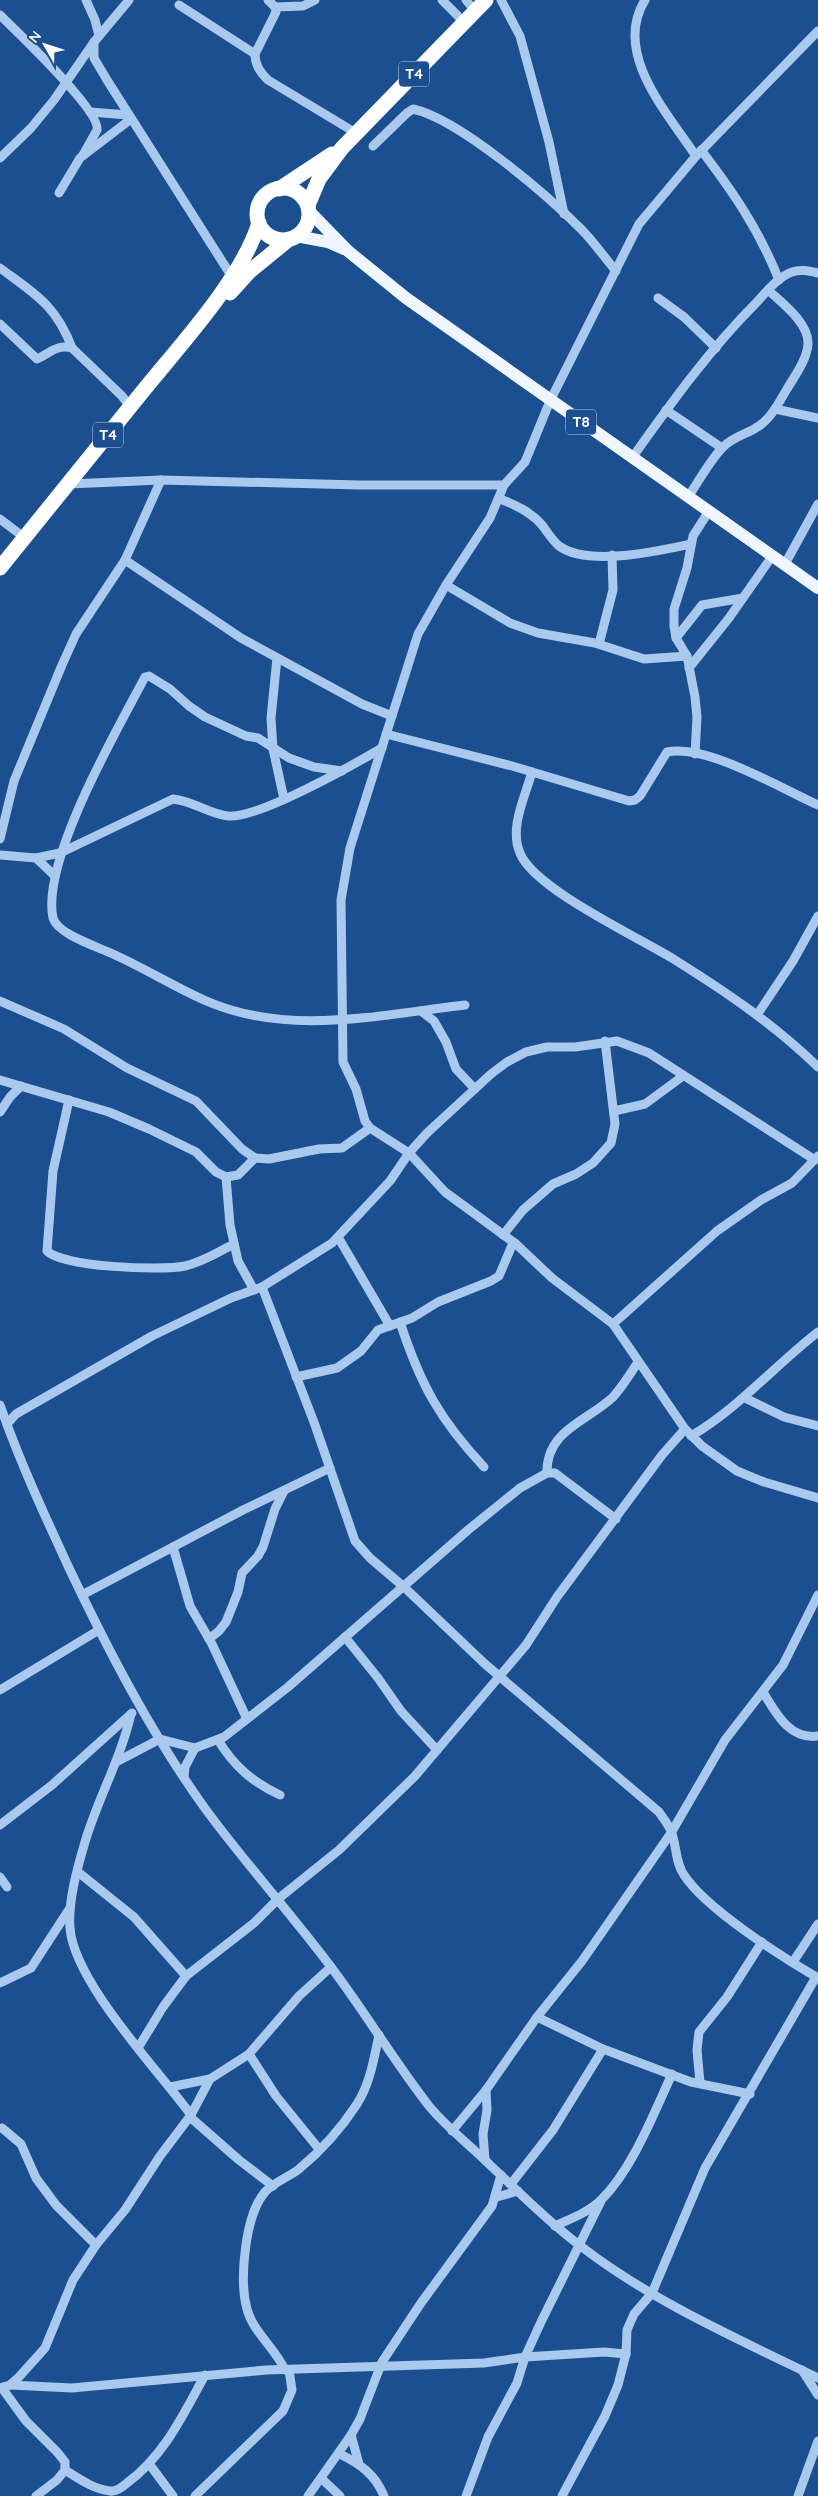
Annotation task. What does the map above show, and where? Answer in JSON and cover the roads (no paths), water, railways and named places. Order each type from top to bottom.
[{"type":"highway","name":"T4","points":[[190,332],[249,272],[304,230],[308,221],[308,208],[318,179],[342,148],[464,22],[476,4]]},
{"type":"highway","name":"T4","points":[[0,568],[190,332],[232,276],[252,246],[259,223],[259,206],[263,198],[342,148]]},
{"type":"highway","points":[[279,189],[296,192],[308,208]]},
{"type":"highway","points":[[259,223],[270,237],[292,238]]},
{"type":"main road","name":"T8","points":[[308,208],[348,251],[406,298],[818,588]]},
{"type":"main road","name":"T8","points":[[292,238],[328,242],[348,251]]},
{"type":"street","points":[[86,0],[95,20],[94,58],[232,276]]},
{"type":"street","points":[[1,155],[31,128],[96,39],[129,0]]},
{"type":"street","points":[[268,0],[275,7],[303,6],[315,0]]},
{"type":"street","points":[[442,0],[464,22]]},
{"type":"street","points":[[501,0],[520,36],[549,142],[564,214]]},
{"type":"street","points":[[645,0],[636,20],[635,50],[642,67],[664,108],[699,153],[725,181],[765,245],[779,280]]},
{"type":"street","points":[[179,5],[255,54]]},
{"type":"street","points":[[275,7],[274,16],[255,54],[255,61],[261,73],[268,80],[356,133]]},
{"type":"street","points":[[0,15],[66,82],[90,112],[98,126],[83,154],[70,171],[59,193]]},
{"type":"street","points":[[818,31],[699,153],[639,224],[550,400],[525,462],[516,475],[504,485],[500,499],[490,518],[446,585],[418,634],[363,803],[344,875],[341,900],[344,1020],[343,1062],[356,1089],[365,1121],[370,1128],[409,1153],[445,1192],[503,1235],[552,1278],[613,1324],[688,1433],[716,1459],[737,1471],[764,1482],[818,1498]]},
{"type":"street","points":[[374,146],[407,113],[413,109],[423,111],[509,166],[582,230],[616,271]]},
{"type":"street","points":[[90,112],[130,117]]},
{"type":"street","points":[[83,154],[130,117]]},
{"type":"street","points":[[0,268],[28,289],[57,315],[72,348],[122,396],[130,407]]},
{"type":"street","points":[[632,458],[666,410],[740,318],[768,290],[790,272],[802,270],[818,274]]},
{"type":"street","points":[[688,497],[722,448],[733,438],[758,427],[775,409],[796,374],[808,344],[804,331],[796,318],[768,290]]},
{"type":"street","points":[[658,298],[684,317],[716,348]]},
{"type":"street","points":[[0,324],[37,359],[56,348],[64,346],[72,348]]},
{"type":"street","points":[[775,409],[818,418]]},
{"type":"street","points":[[666,410],[722,448]]},
{"type":"street","points":[[69,484],[161,480],[360,485],[504,485]]},
{"type":"street","points":[[0,839],[14,781],[62,665],[76,634],[125,560],[161,480]]},
{"type":"street","points":[[500,499],[528,512],[542,525],[553,541],[570,553],[580,555],[634,555],[691,544]]},
{"type":"street","points":[[784,564],[818,504]]},
{"type":"street","points":[[695,754],[697,717],[687,656],[676,638],[674,609],[687,568],[693,536],[709,511]]},
{"type":"street","points":[[0,519],[25,538]]},
{"type":"street","points":[[599,644],[613,590],[612,555]]},
{"type":"street","points":[[688,668],[716,636],[772,556]]},
{"type":"street","points":[[125,560],[241,638],[362,704],[392,716]]},
{"type":"street","points":[[446,585],[510,623],[538,633],[599,644],[644,659],[687,656]]},
{"type":"street","points":[[676,638],[702,605],[743,598]]},
{"type":"street","points":[[277,658],[271,718],[273,749],[284,799]]},
{"type":"street","points":[[342,771],[314,767],[289,758],[258,738],[246,736],[205,717],[170,689],[149,676],[145,677],[92,781],[60,853],[55,876],[52,905],[53,920],[64,932],[76,938],[150,971],[204,1000],[242,1012],[296,1021],[344,1020],[465,1005]]},
{"type":"street","points":[[386,734],[532,772],[629,801],[635,800],[667,752],[695,754],[723,762],[818,805]]},
{"type":"street","points":[[0,855],[36,858],[60,853],[173,799],[188,802],[227,816],[241,816],[284,799],[342,771],[382,748]]},
{"type":"street","points":[[532,772],[516,826],[516,840],[520,854],[529,869],[563,896],[675,960],[757,1015],[790,1039],[818,1067]]},
{"type":"street","points":[[36,858],[55,876]]},
{"type":"street","points":[[757,1015],[793,961],[818,916]]},
{"type":"street","points":[[0,1001],[64,1028],[126,1068],[196,1101],[242,1149],[255,1158],[269,1159],[319,1149],[342,1148],[370,1128]]},
{"type":"street","points":[[421,1011],[434,1021],[446,1042],[456,1069],[475,1089]]},
{"type":"street","points":[[503,1235],[523,1210],[553,1184],[576,1174],[593,1163],[611,1143],[615,1124],[606,1042]]},
{"type":"street","points":[[7,1424],[16,1414],[152,1336],[231,1298],[258,1289],[316,1254],[338,1237],[390,1181],[409,1153],[475,1089],[507,1062],[526,1052],[547,1047],[575,1047],[606,1042],[627,1043],[649,1053],[816,1158],[792,1183],[761,1200],[717,1231],[613,1324]]},
{"type":"street","points":[[614,1111],[645,1104],[683,1076]]},
{"type":"street","points":[[2,1080],[109,1112],[196,1152],[216,1172],[226,1177],[238,1175],[255,1158]]},
{"type":"street","points":[[2,1080],[10,1097]]},
{"type":"street","points":[[0,1112],[10,1097],[21,1086]]},
{"type":"street","points":[[69,1100],[53,1171],[47,1251],[52,1256],[92,1265],[169,1268],[204,1260],[234,1244]]},
{"type":"street","points":[[226,1177],[230,1225],[238,1262],[258,1289],[296,1377],[355,1542],[370,1558],[500,1676],[659,1812],[671,1832],[678,1863],[684,1875],[696,1890],[762,1942],[817,1977],[705,2168],[652,2293],[634,2314],[627,2330],[626,2354],[618,2385],[605,2416],[562,2496]]},
{"type":"street","points":[[338,1237],[390,1326]]},
{"type":"street","points":[[296,1377],[337,1368],[361,1351],[374,1332],[412,1318],[438,1302],[491,1281],[499,1276],[513,1243]]},
{"type":"street","points":[[400,1322],[411,1358],[438,1412],[462,1444],[484,1467]]},
{"type":"street","points":[[138,2048],[163,2007],[186,1976],[254,1923],[278,1899],[365,1826],[437,1750],[526,1645],[557,1597],[662,1455],[688,1433],[716,1421],[745,1398],[790,1353],[818,1332]]},
{"type":"street","points":[[547,1473],[546,1460],[563,1436],[584,1416],[611,1398],[626,1381],[638,1362]]},
{"type":"street","points":[[745,1398],[784,1417],[818,1426]]},
{"type":"street","points":[[0,1405],[82,1595],[140,1706],[160,1739],[205,1808],[331,1968],[429,2105],[452,2131],[555,2226],[580,2246],[652,2293],[730,2337],[818,2378]]},
{"type":"street","points":[[82,1595],[330,1468]]},
{"type":"street","points":[[118,1761],[160,1739],[195,1748],[218,1740],[248,1719],[404,1587],[468,1530],[520,1488],[547,1473],[555,1473],[561,1476],[616,1519]]},
{"type":"street","points":[[209,1639],[226,1622],[238,1592],[242,1573],[263,1547],[274,1509],[284,1491]]},
{"type":"street","points":[[173,1547],[190,1606],[233,1685],[248,1719]]},
{"type":"street","points":[[452,2131],[486,2090],[537,2017],[582,1961],[671,1832],[725,1740],[763,1692],[791,1652],[818,1596]]},
{"type":"street","points":[[0,1690],[99,1630]]},
{"type":"street","points":[[345,1637],[378,1678],[401,1711],[437,1750]]},
{"type":"street","points":[[763,1692],[788,1728],[799,1734],[818,1736]]},
{"type":"street","points":[[0,1825],[52,1786],[140,1706]]},
{"type":"street","points":[[131,1714],[118,1761],[94,1816],[78,1872],[70,1908],[70,1930],[75,1950],[90,1982],[190,2116],[239,2160],[273,2186]]},
{"type":"street","points":[[218,1740],[240,1771],[264,1788],[280,1795]]},
{"type":"street","points":[[184,1777],[185,1767],[195,1748]]},
{"type":"street","points":[[78,1872],[134,1916],[186,1976]]},
{"type":"street","points":[[0,1877],[7,1887]]},
{"type":"street","points":[[0,1983],[31,1968],[70,1908]]},
{"type":"street","points":[[793,1962],[818,1924]]},
{"type":"street","points":[[700,2083],[697,2041],[699,2032],[727,1997],[762,1942]]},
{"type":"street","points":[[170,2087],[210,2079],[249,2054],[299,1996],[331,1968]]},
{"type":"street","points":[[537,2017],[603,2049],[672,2074],[700,2083],[750,2094]]},
{"type":"street","points":[[195,2496],[283,2411],[292,2390],[287,2370],[252,2321],[247,2310],[242,2275],[254,2209],[260,2199],[273,2186],[300,2168],[319,2149],[358,2102],[370,2074],[379,2035]]},
{"type":"street","points":[[511,2184],[553,2130],[603,2049]]},
{"type":"street","points":[[249,2054],[276,2096],[319,2149]]},
{"type":"street","points":[[466,2496],[488,2437],[517,2383],[525,2357],[557,2287],[580,2246],[601,2201],[634,2153],[672,2074]]},
{"type":"street","points":[[4,2387],[33,2364],[45,2348],[73,2280],[96,2244],[125,2210],[160,2156],[190,2116],[210,2079]]},
{"type":"street","points":[[485,2160],[483,2134],[487,2110],[486,2090]]},
{"type":"street","points":[[2,2128],[21,2144],[36,2178],[56,2205],[96,2244]]},
{"type":"street","points":[[308,2496],[352,2435],[360,2419],[378,2368],[421,2303],[497,2196],[501,2175]]},
{"type":"street","points":[[497,2196],[518,2191]]},
{"type":"street","points":[[555,2226],[601,2201]]},
{"type":"street","points":[[4,2387],[72,2388],[266,2370],[378,2368],[484,2363],[525,2357],[604,2352],[626,2354]]},
{"type":"street","points":[[266,2370],[276,2354]]},
{"type":"street","points":[[802,2370],[818,2395]]},
{"type":"street","points":[[65,2470],[92,2486],[112,2492],[120,2488],[150,2465],[178,2424],[205,2375]]},
{"type":"street","points":[[4,2387],[26,2421],[65,2462],[65,2470],[57,2480],[36,2496]]},
{"type":"street","points":[[352,2435],[359,2464]]},
{"type":"street","points":[[798,2496],[818,2441]]},
{"type":"street","points":[[340,2454],[359,2464],[380,2485],[384,2496]]},
{"type":"street","points":[[150,2465],[173,2496]]},
{"type":"street","points":[[322,2478],[340,2496]]}]
